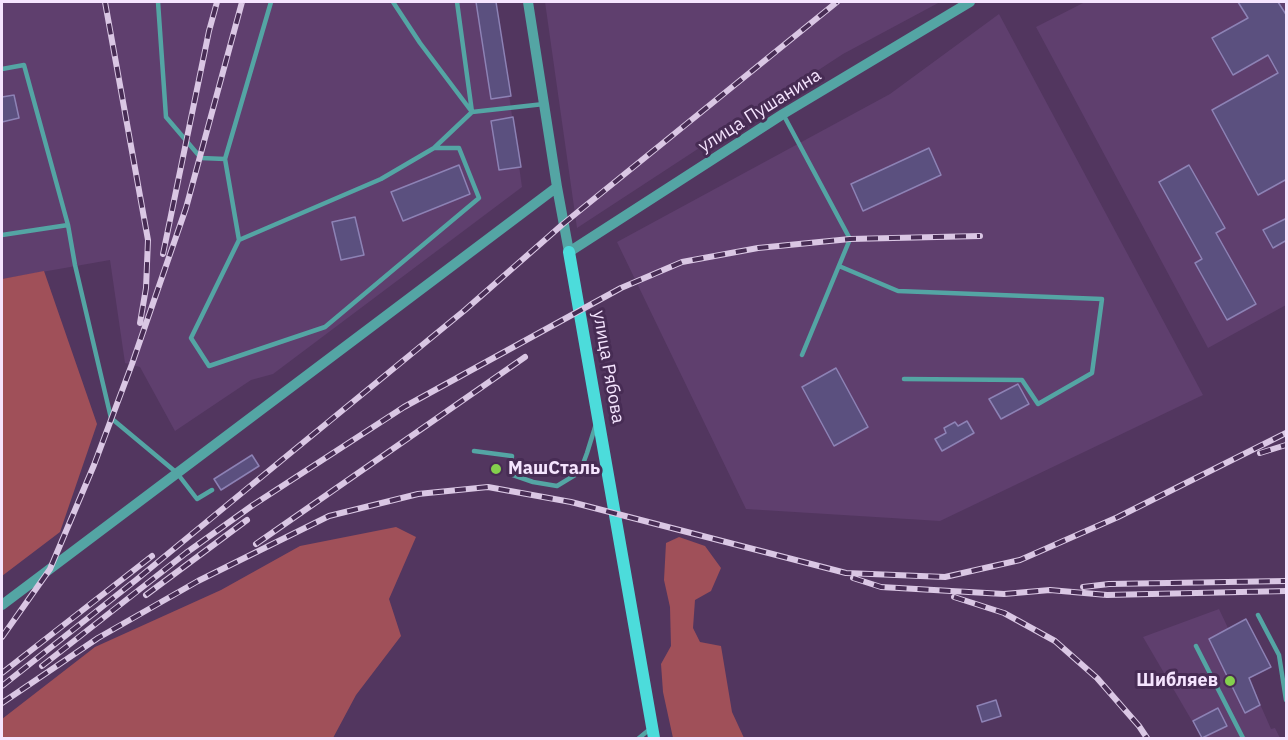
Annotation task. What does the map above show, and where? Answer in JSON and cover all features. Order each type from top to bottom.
[{"type":"main road","name":"улица Рябова","points":[[569,252],[653,733]]},
{"type":"street","name":"улица Рябова","points":[[528,2],[569,252]]},
{"type":"street","name":"улица Пушанина","points":[[569,252],[783,114],[970,2]]},
{"type":"street","points":[[2,605],[557,187]]},
{"type":"lane","points":[[158,2],[166,117],[201,158],[225,159]]},
{"type":"lane","points":[[271,2],[225,159],[239,240],[191,338],[209,366],[325,327],[479,198],[459,148],[434,148]]},
{"type":"lane","points":[[393,2],[420,43],[472,112]]},
{"type":"lane","points":[[457,2],[472,112]]},
{"type":"lane","points":[[2,69],[24,65],[68,225],[82,297],[111,418],[177,473],[197,499],[212,490]]},
{"type":"lane","points":[[239,240],[381,179],[434,148],[472,112],[544,104]]},
{"type":"lane","points":[[783,114],[850,239],[802,355]]},
{"type":"lane","points":[[2,235],[68,225]]},
{"type":"lane","points":[[838,266],[898,291],[1102,298],[1092,373],[1038,404],[1022,380],[904,379]]},
{"type":"lane","points":[[474,451],[512,456],[510,474],[533,482],[557,486],[580,472],[598,416]]},
{"type":"lane","points":[[1258,615],[1279,655],[1287,699]]},
{"type":"lane","points":[[1196,646],[1243,738]]},
{"type":"lane","points":[[639,738],[653,733]]},
{"type":"shaded area","points":[[2,2],[496,2],[522,187],[273,374],[251,380],[175,431],[140,367],[125,363],[110,260],[2,279]]},
{"type":"shaded area","points":[[545,2],[940,2],[843,54],[577,228]]},
{"type":"shaded area","points":[[1085,2],[1286,2],[1286,305],[1208,348],[1036,27]]},
{"type":"shaded area","points":[[999,14],[1203,395],[940,521],[746,509],[617,242],[890,94]]},
{"type":"shaded area","points":[[44,271],[97,424],[60,532],[2,576],[2,279]]},
{"type":"shaded area","points":[[396,527],[416,537],[389,599],[401,636],[356,695],[333,738],[2,738],[2,719],[95,647],[221,590],[300,546]]},
{"type":"shaded area","points":[[679,537],[705,546],[721,568],[711,591],[695,600],[693,628],[700,642],[721,646],[732,712],[744,738],[673,738],[663,692],[661,664],[671,646],[670,607],[664,580],[666,543]]},
{"type":"shaded area","points":[[1219,609],[1228,628],[1246,619],[1271,667],[1249,679],[1271,729],[1275,728],[1280,738],[1202,738],[1143,637]]},
{"type":"building","points":[[476,2],[496,2],[511,96],[491,99]]},
{"type":"building","points":[[1238,2],[1278,2],[1287,16],[1287,179],[1258,195],[1212,110],[1278,73],[1268,55],[1233,75],[1212,38],[1248,18]]},
{"type":"building","points":[[14,95],[19,118],[2,122],[2,97]]},
{"type":"building","points":[[513,117],[521,167],[499,170],[491,121]]},
{"type":"building","points":[[929,148],[941,175],[863,211],[851,184]]},
{"type":"building","points":[[459,165],[470,194],[403,221],[391,192]]},
{"type":"building","points":[[1189,165],[1225,228],[1216,233],[1256,304],[1227,320],[1195,263],[1202,259],[1159,182]]},
{"type":"building","points":[[355,217],[364,255],[341,260],[332,222]]},
{"type":"building","points":[[1287,218],[1287,240],[1273,248],[1263,230]]},
{"type":"building","points":[[836,368],[868,427],[834,446],[802,387]]},
{"type":"building","points":[[1018,384],[1029,404],[1001,419],[989,399]]},
{"type":"building","points":[[967,421],[974,433],[942,451],[935,439],[946,433],[944,428],[955,422],[958,426]]},
{"type":"building","points":[[252,455],[259,466],[221,490],[214,479]]},
{"type":"building","points":[[1246,619],[1271,667],[1249,678],[1260,705],[1245,713],[1209,639]]},
{"type":"building","points":[[996,700],[1001,716],[982,722],[977,706]]},
{"type":"building","points":[[1218,708],[1227,726],[1202,738],[1193,721]]},
{"type":"railway","points":[[105,2],[148,240],[146,288],[140,323]]},
{"type":"railway","points":[[163,254],[217,2]]},
{"type":"railway","points":[[2,637],[50,569],[94,465],[186,208],[242,2]]},
{"type":"railway","points":[[2,686],[136,580],[465,310],[563,224],[837,2]]},
{"type":"railway","points":[[42,666],[186,553],[253,505],[404,407],[621,288],[682,262],[758,248],[850,239],[980,236]]},
{"type":"railway","points":[[256,544],[525,357]]},
{"type":"railway","points":[[2,703],[98,638],[198,581],[329,516],[418,494],[488,487],[571,502],[846,573],[945,577],[1020,560],[1118,517],[1286,433]]},
{"type":"railway","points":[[1260,453],[1286,445]]},
{"type":"railway","points":[[146,595],[247,520]]},
{"type":"railway","points":[[2,673],[152,556]]},
{"type":"railway","points":[[853,578],[881,587],[1004,594],[1050,590],[1107,595],[1286,591]]},
{"type":"railway","points":[[1083,587],[1109,584],[1286,581]]},
{"type":"railway","points":[[954,597],[1004,613],[1055,641],[1097,678],[1147,738]]},
{"type":"place","name":"МашСталь","points":[[496,469]]},
{"type":"place","name":"Шибляев","points":[[1230,681]]}]
